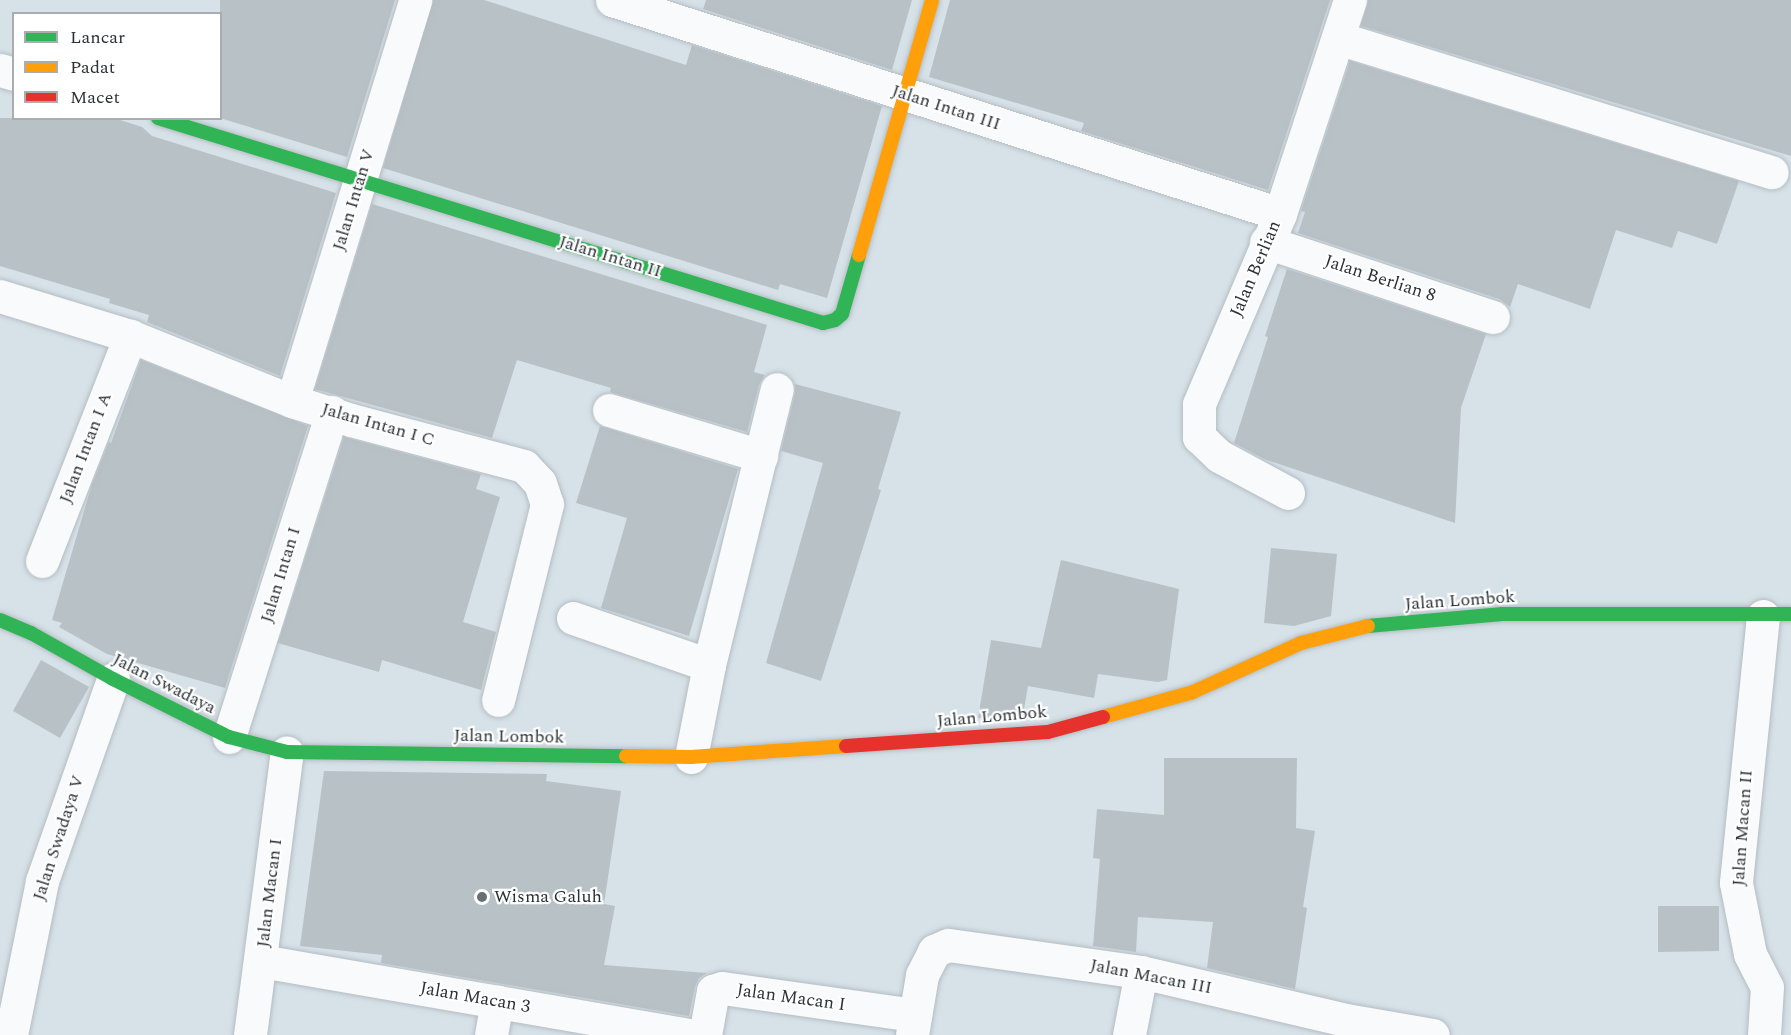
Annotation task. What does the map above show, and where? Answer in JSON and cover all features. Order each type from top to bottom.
[{"type":"street","name":"Jalan Intan V","points":[[292,401],[415,0]]},
{"type":"street","name":"Jalan Intan III","points":[[612,0],[904,95],[1273,228]]},
{"type":"street","name":"Jalan Intan II","points":[[165,120],[823,323],[835,320],[842,314],[932,0]]},
{"type":"street","name":"Jalan Berlian","points":[[1288,493],[1219,456],[1199,437],[1199,404],[1273,228],[1350,0]]},
{"type":"street","points":[[1338,38],[1772,172]]},
{"type":"street","name":"Jalan Berlian 8","points":[[1273,228],[1493,317]]},
{"type":"street","name":"Jalan Intan I C","points":[[0,296],[130,336],[292,401],[351,420],[524,466],[540,483],[547,504],[498,700]]},
{"type":"street","name":"Jalan Intan I A","points":[[42,561],[130,336]]},
{"type":"street","points":[[691,757],[709,665],[777,389]]},
{"type":"street","points":[[609,410],[761,456]]},
{"type":"street","name":"Jalan Intan I","points":[[230,737],[332,412]]},
{"type":"street","name":"Jalan Lombok","points":[[287,752],[691,757],[1048,732],[1193,692],[1301,643],[1373,625],[1502,614],[1777,615]]},
{"type":"street","name":"Jalan Macan II","points":[[1764,1035],[1767,987],[1750,954],[1736,883],[1777,615]]},
{"type":"street","points":[[573,618],[709,665]]},
{"type":"street","name":"Jalan Swadaya","points":[[0,620],[31,633],[113,679],[230,737],[287,752]]},
{"type":"street","name":"Jalan Swadaya V","points":[[11,1035],[42,881],[113,679]]},
{"type":"street","name":"Jalan Macan I","points":[[250,1035],[287,752]]},
{"type":"street","name":"Jalan Macan III","points":[[913,1025],[922,975],[934,951],[948,945],[1141,972],[1345,1027],[1433,1035]]},
{"type":"street","name":"Jalan Macan 3","points":[[261,961],[688,1035]]},
{"type":"street","points":[[1130,1035],[1141,972]]},
{"type":"street","name":"Jalan Macan I","points":[[705,1035],[713,991],[722,988],[913,1025]]},
{"type":"street","points":[[492,1035],[497,1002]]},
{"type":"building","points":[[220,0],[395,0],[347,157],[222,119],[222,12],[220,12]]},
{"type":"building","points":[[433,0],[484,0],[686,65],[692,45],[882,106],[827,298],[780,284],[778,290],[383,168]]},
{"type":"building","points":[[706,0],[912,0],[892,70],[703,9]]},
{"type":"building","points":[[950,0],[1330,0],[1268,190],[1081,131],[1084,123],[929,77]]},
{"type":"building","points":[[1368,0],[1791,0],[1791,156],[1361,26]]},
{"type":"building","points":[[1350,61],[1739,181],[1717,244],[1678,231],[1672,248],[1616,230],[1590,309],[1518,284],[1510,307],[1499,299],[1298,233],[1305,212],[1301,211]]},
{"type":"building","points":[[0,118],[12,118],[12,120],[120,120],[142,127],[152,136],[336,193],[280,376],[147,322],[149,315],[109,303],[110,299],[0,266]]},
{"type":"building","points":[[372,204],[767,325],[754,372],[765,375],[759,385],[747,432],[610,392],[611,388],[517,360],[492,438],[315,389]]},
{"type":"building","points":[[1287,269],[1486,334],[1461,408],[1455,523],[1264,459],[1234,443]]},
{"type":"building","points":[[141,360],[308,426],[225,688],[107,654],[59,627],[62,623],[52,620],[92,484],[109,442],[111,443]]},
{"type":"building","points":[[795,384],[901,412],[878,489],[881,490],[821,681],[766,663],[823,463],[781,451],[795,393]]},
{"type":"building","points":[[600,426],[738,469],[689,636],[601,608],[627,518],[576,503]]},
{"type":"building","points":[[344,437],[481,474],[476,489],[500,497],[463,622],[496,632],[481,690],[382,660],[379,672],[278,643]]},
{"type":"building","points":[[1271,548],[1337,554],[1331,616],[1294,626],[1264,623]]},
{"type":"building","points":[[1061,560],[1179,589],[1167,680],[1158,682],[1098,674],[1094,698],[1028,686],[1023,715],[978,718],[991,640],[1041,648]]},
{"type":"building","points":[[41,660],[89,687],[60,738],[13,711]]},
{"type":"building","points":[[1164,758],[1297,758],[1296,828],[1315,831],[1303,907],[1307,908],[1295,989],[1207,968],[1213,922],[1138,917],[1136,952],[1093,946],[1100,859],[1093,858],[1097,809],[1164,815]]},
{"type":"building","points":[[324,771],[547,774],[546,781],[621,791],[604,904],[615,906],[604,965],[707,973],[699,978],[695,987],[689,1016],[381,963],[382,955],[300,946]]},
{"type":"building","points":[[1658,906],[1719,906],[1719,951],[1658,952]]},
{"type":"traffic: fast","points":[[164,120],[823,323],[835,320],[842,314],[859,255]]},
{"type":"traffic: fast","points":[[1368,626],[1502,614],[1791,614]]},
{"type":"traffic: fast","points":[[0,620],[31,633],[113,679],[229,737],[287,752],[626,756]]},
{"type":"traffic: slow","points":[[859,255],[932,0]]},
{"type":"traffic: slow","points":[[1103,717],[1193,692],[1301,643],[1368,626]]},
{"type":"traffic: slow","points":[[626,756],[691,757],[846,746]]},
{"type":"traffic: jam","points":[[846,746],[1048,732],[1103,717]]},
{"type":"place","name":"Wisma Galuh","points":[[482,897]]}]
